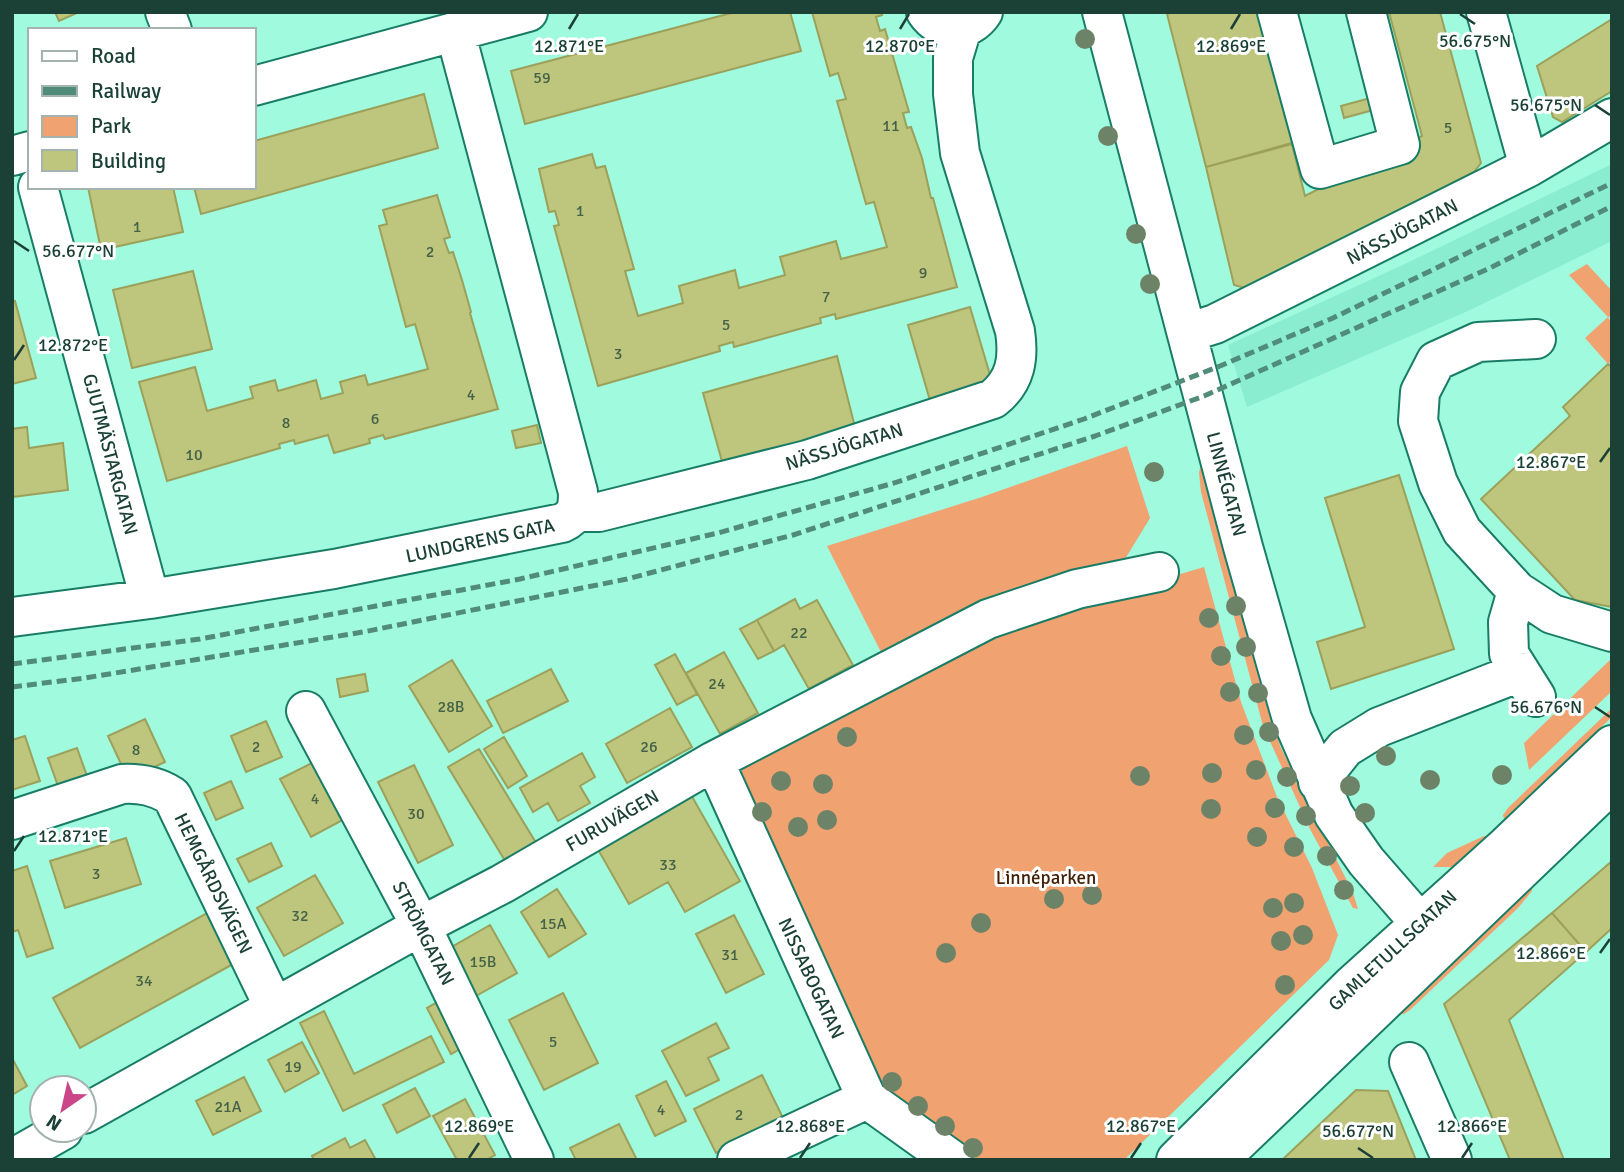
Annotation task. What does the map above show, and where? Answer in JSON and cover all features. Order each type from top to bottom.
[{"type":"street","points":[[164,12],[171,28]]},
{"type":"street","points":[[256,85],[528,12]]},
{"type":"street","points":[[926,12],[940,26],[972,20]]},
{"type":"street","name":"LINNÉGATAN","points":[[1102,12],[1186,333],[1292,719],[1334,815],[1366,861],[1420,923]]},
{"type":"street","points":[[1277,12],[1320,169],[1400,145],[1366,12]]},
{"type":"street","points":[[1486,12],[1529,167]]},
{"type":"street","name":"NÄSSJÖGATAN","points":[[577,512],[599,512],[807,460],[993,399],[1006,390],[1014,372],[1018,352],[1015,331],[960,153],[953,94],[953,58],[972,20]]},
{"type":"street","name":"LUNDGRENS GATA","points":[[12,617],[150,599],[334,569],[562,523],[577,512],[578,492],[455,31]]},
{"type":"street","name":"NÄSSJÖGATAN","points":[[1186,333],[1215,324],[1529,167],[1612,118]]},
{"type":"street","name":"GJUTMÄSTARGATAN","points":[[36,189],[150,599]]},
{"type":"street","points":[[1536,339],[1478,342],[1436,361],[1420,392],[1418,421],[1444,495],[1462,531],[1517,591],[1552,614],[1612,632]]},
{"type":"street","name":"FURUVÄGEN","points":[[98,1117],[274,1007],[502,884],[713,761],[988,619],[1077,589],[1159,572]]},
{"type":"street","points":[[1318,782],[1345,748],[1379,727],[1528,685],[1508,654],[1508,622],[1517,591]]},
{"type":"street","name":"STRÖMGATAN","points":[[306,710],[421,926],[534,1160]]},
{"type":"street","name":"GAMLETULLSGATAN","points":[[1176,1160],[1344,993],[1612,745]]},
{"type":"street","name":"NISSABOGATAN","points":[[713,761],[867,1099],[952,1160]]},
{"type":"street","name":"HEMGÅRDSVÄGEN","points":[[12,820],[122,784],[138,783],[160,789],[172,796],[274,1007]]},
{"type":"street","name":"GAMLETULLSGATAN","points":[[1219,1160],[1612,783]]},
{"type":"street","points":[[1409,1062],[1452,1160]]},
{"type":"street","points":[[737,1160],[867,1099]]},
{"type":"street","name":"FURUVÄGEN","points":[[12,1159],[48,1144]]},
{"type":"shaded area","points":[[1612,164],[1612,241],[1468,311],[1247,407],[1228,345],[1407,263]]},
{"type":"green space","points":[[1587,264],[1612,291],[1612,314],[1608,318],[1612,322],[1612,360],[1608,364],[1585,338],[1608,317],[1569,275]]},
{"type":"green space","points":[[1127,446],[1150,518],[1122,564],[883,656],[827,546],[982,497]]},
{"type":"green space","points":[[1202,458],[1280,746],[1353,893],[1358,909],[1353,908],[1311,831],[1263,726],[1201,492],[1199,473]]},
{"type":"green space","name":"Linnéparken","points":[[1204,567],[1241,702],[1277,797],[1312,868],[1338,935],[1329,960],[1124,1160],[978,1160],[877,1083],[734,780],[754,756],[893,676],[1076,605]]},
{"type":"green space","points":[[1612,658],[1612,691],[1529,770],[1524,743]]},
{"type":"green space","points":[[1612,708],[1612,717],[1545,780],[1545,796],[1506,827],[1503,815],[1508,808]]},
{"type":"green space","points":[[1489,836],[1459,867],[1433,867],[1447,853]]},
{"type":"green space","points":[[1532,882],[1532,891],[1518,908],[1410,1010],[1404,1014],[1395,1014]]},
{"type":"building","points":[[55,12],[79,12],[59,21]]},
{"type":"building","points":[[735,12],[790,12],[801,51],[525,124],[511,71]]},
{"type":"building","points":[[812,12],[881,12],[882,15],[876,17],[880,31],[885,29],[909,112],[903,113],[907,128],[911,127],[922,158],[957,287],[836,319],[835,314],[820,318],[821,323],[734,347],[733,342],[719,346],[720,351],[598,386],[554,226],[559,225],[555,211],[549,212],[539,169],[592,154],[596,168],[605,166],[634,269],[625,271],[638,316],[683,303],[679,286],[735,270],[739,288],[785,275],[780,257],[836,241],[841,259],[887,247],[874,202],[866,204],[837,101],[846,99],[838,73],[830,76]]},
{"type":"building","points":[[1265,12],[1299,141],[1206,167],[1167,14]]},
{"type":"building","points":[[1389,12],[1440,12],[1481,163],[1474,172],[1245,288],[1234,285],[1206,167],[1292,144],[1305,196],[1422,136]]},
{"type":"building","points":[[1612,19],[1612,91],[1562,122],[1553,117],[1537,66]]},
{"type":"building","points":[[424,94],[438,148],[201,214],[195,189],[256,189],[256,140]]},
{"type":"building","points":[[1374,97],[1377,109],[1344,118],[1341,106]]},
{"type":"building","points":[[88,189],[173,189],[183,232],[101,250]]},
{"type":"building","points":[[437,195],[450,237],[444,239],[449,253],[453,252],[462,280],[498,409],[385,439],[383,435],[369,439],[370,443],[334,453],[328,435],[295,444],[294,440],[279,444],[280,448],[167,481],[139,382],[195,367],[207,411],[253,398],[250,387],[275,380],[278,391],[316,380],[321,399],[343,393],[340,382],[365,375],[368,385],[428,369],[415,324],[406,327],[379,226],[387,224],[383,210]]},
{"type":"building","points":[[193,271],[212,349],[132,368],[113,290]]},
{"type":"building","points":[[12,301],[15,301],[36,378],[12,384]]},
{"type":"building","points":[[970,307],[993,385],[931,404],[908,325]]},
{"type":"building","points":[[837,356],[855,427],[723,465],[703,393]]},
{"type":"building","points":[[1608,364],[1612,367],[1612,607],[1575,600],[1481,499],[1570,416],[1563,407]]},
{"type":"building","points":[[537,425],[541,443],[516,448],[512,431]]},
{"type":"building","points":[[27,427],[29,448],[63,443],[68,490],[12,497],[12,429]]},
{"type":"building","points":[[1399,475],[1454,649],[1331,689],[1317,642],[1365,627],[1325,498]]},
{"type":"building","points":[[795,599],[800,609],[817,600],[853,665],[809,689],[784,645],[774,651],[757,620]]},
{"type":"building","points":[[757,620],[774,651],[758,659],[740,629]]},
{"type":"building","points":[[724,652],[758,713],[720,734],[686,673]]},
{"type":"building","points":[[675,654],[697,694],[677,705],[655,665]]},
{"type":"building","points":[[452,660],[492,726],[449,752],[409,686]]},
{"type":"building","points":[[551,669],[568,701],[503,733],[487,701]]},
{"type":"building","points":[[365,674],[368,691],[340,697],[337,679]]},
{"type":"building","points":[[670,708],[692,747],[627,783],[606,744]]},
{"type":"building","points":[[145,719],[165,762],[128,779],[108,736]]},
{"type":"building","points":[[266,721],[282,757],[246,772],[231,736]]},
{"type":"building","points":[[25,736],[40,781],[12,790],[12,740]]},
{"type":"building","points":[[504,737],[527,776],[508,788],[484,749]]},
{"type":"building","points":[[77,748],[87,776],[58,786],[48,758]]},
{"type":"building","points":[[479,749],[541,851],[510,869],[448,767]]},
{"type":"building","points":[[582,753],[595,777],[580,786],[590,803],[558,821],[548,803],[533,812],[520,788]]},
{"type":"building","points":[[320,759],[350,816],[311,837],[280,779]]},
{"type":"building","points":[[414,765],[453,845],[418,863],[378,782]]},
{"type":"building","points":[[231,781],[243,808],[216,820],[204,793]]},
{"type":"building","points":[[690,793],[740,881],[685,912],[668,882],[629,904],[596,846]]},
{"type":"building","points":[[126,838],[141,884],[65,908],[50,861]]},
{"type":"building","points":[[271,843],[282,866],[249,882],[237,859]]},
{"type":"building","points":[[1612,861],[1612,928],[1586,952],[1552,913]]},
{"type":"building","points":[[27,866],[53,948],[27,957],[18,930],[12,932],[12,871]]},
{"type":"building","points":[[315,875],[343,923],[284,956],[257,908]]},
{"type":"building","points":[[557,889],[586,934],[549,957],[521,912]]},
{"type":"building","points":[[207,913],[235,963],[80,1048],[53,998]]},
{"type":"building","points":[[1552,913],[1586,952],[1509,1020],[1564,1160],[1510,1160],[1444,1004]]},
{"type":"building","points":[[734,915],[764,974],[726,993],[696,934]]},
{"type":"building","points":[[490,925],[517,973],[476,996],[450,948]]},
{"type":"building","points":[[563,993],[598,1063],[544,1090],[509,1020]]},
{"type":"building","points":[[443,999],[467,1045],[451,1054],[427,1008]]},
{"type":"building","points":[[324,1011],[354,1074],[431,1036],[444,1062],[343,1111],[300,1023]]},
{"type":"building","points":[[716,1023],[729,1048],[708,1058],[719,1080],[686,1096],[662,1051]]},
{"type":"building","points":[[302,1042],[319,1073],[285,1092],[268,1060]]},
{"type":"building","points":[[12,1058],[27,1086],[12,1095]]},
{"type":"building","points":[[762,1075],[784,1120],[716,1153],[694,1109]]},
{"type":"building","points":[[244,1077],[261,1111],[213,1135],[196,1101]]},
{"type":"building","points":[[666,1081],[686,1121],[655,1136],[636,1096]]},
{"type":"building","points":[[415,1088],[430,1116],[397,1133],[383,1105]]},
{"type":"building","points":[[1356,1090],[1388,1091],[1416,1160],[1282,1160]]},
{"type":"building","points":[[465,1099],[495,1155],[486,1160],[457,1160],[433,1116]]},
{"type":"building","points":[[619,1124],[637,1160],[576,1160],[570,1148]]},
{"type":"building","points":[[345,1138],[350,1148],[365,1140],[376,1160],[314,1160],[312,1156]]},
{"type":"railway","points":[[12,664],[200,639],[520,579],[718,533],[894,483],[1084,419],[1220,366],[1333,318],[1612,183]]},
{"type":"railway","points":[[12,687],[85,678],[363,632],[627,579],[793,535],[1095,436],[1204,396],[1490,268],[1612,206]]}]
